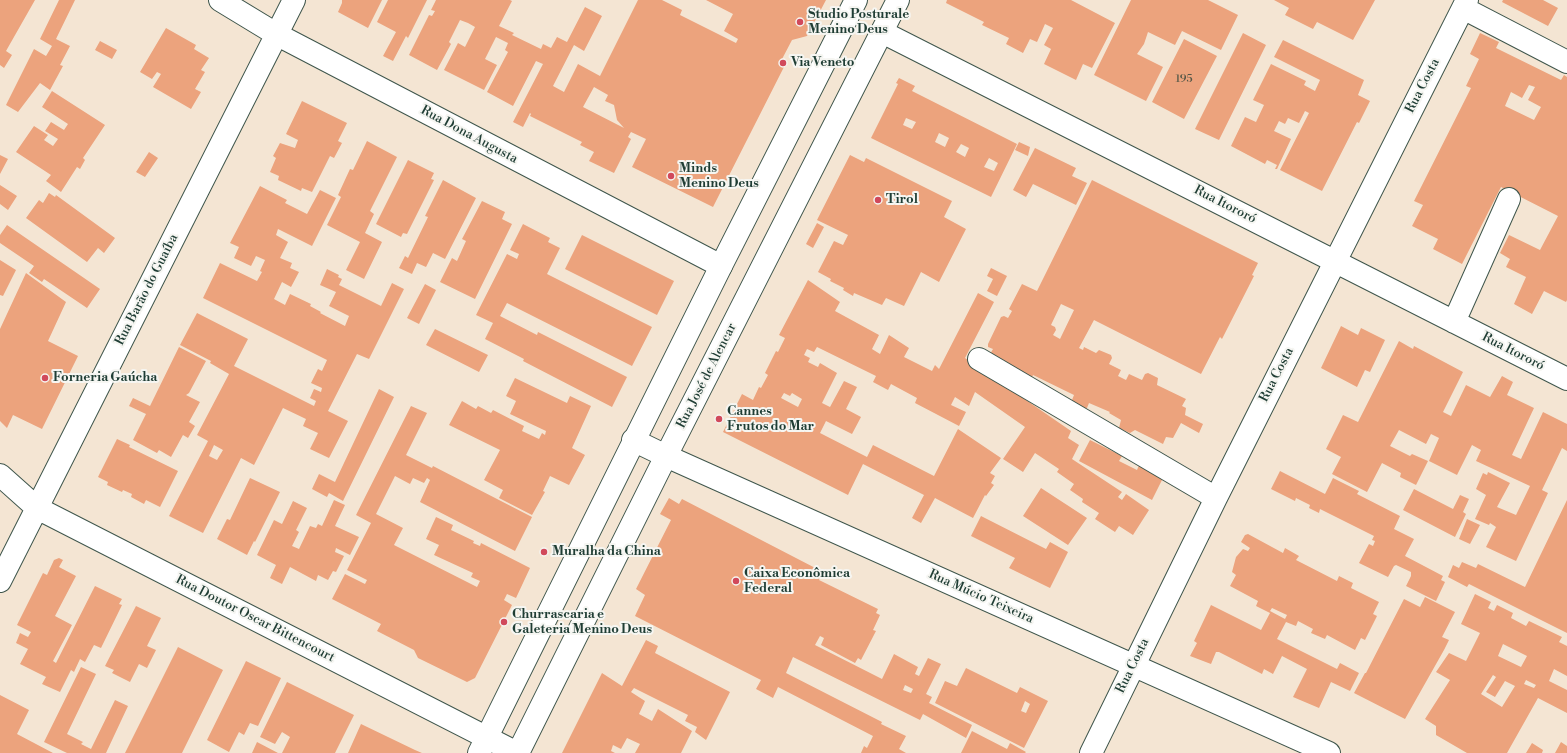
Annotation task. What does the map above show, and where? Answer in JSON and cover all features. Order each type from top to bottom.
[{"type":"street","name":"Rua Dona Augusta","points":[[220,0],[276,34],[721,266]]},
{"type":"street","name":"Rua Barão do Guaíba","points":[[0,581],[294,0]]},
{"type":"street","points":[[483,745],[633,440],[856,0]]},
{"type":"street","name":"Rua José de Alencar","points":[[518,753],[666,456],[898,0]]},
{"type":"street","points":[[1465,4],[1567,62]]},
{"type":"street","name":"Rua Costa","points":[[1091,753],[1132,665],[1465,4]]},
{"type":"street","name":"Rua Itororó","points":[[882,32],[1567,379]]},
{"type":"street","points":[[1454,322],[1509,199]]},
{"type":"street","points":[[979,359],[1216,498]]},
{"type":"street","name":"Rua Múcio Teixeira","points":[[633,440],[1329,753]]},
{"type":"street","name":"Rua Doutor Oscar Bittencourt","points":[[0,475],[37,508],[483,745],[518,753]]},
{"type":"building","points":[[0,0],[35,0],[6,51],[12,55],[4,68],[0,65]]},
{"type":"building","points":[[59,0],[75,0],[56,39],[70,46],[60,65],[63,66],[50,90],[40,83],[18,112],[6,105],[34,49],[46,56],[52,46],[40,39]]},
{"type":"building","points":[[342,0],[382,0],[368,28],[338,12]]},
{"type":"building","points":[[388,0],[427,0],[408,38],[406,36],[393,61],[383,56],[396,32],[377,22]]},
{"type":"building","points":[[436,0],[510,0],[512,1],[499,26],[514,33],[512,35],[541,49],[543,44],[551,48],[557,37],[567,42],[585,7],[602,16],[584,51],[574,45],[553,86],[564,92],[578,64],[600,76],[638,0],[662,0],[682,10],[680,15],[736,43],[738,39],[724,31],[733,14],[706,0],[826,0],[807,36],[792,40],[781,61],[786,63],[713,207],[632,167],[646,139],[631,132],[628,137],[631,139],[614,173],[589,161],[594,152],[580,145],[582,142],[530,116],[530,113],[523,127],[513,122],[543,64],[536,61],[513,106],[487,92],[508,52],[505,50],[508,43],[496,37],[485,59],[497,65],[484,90],[444,70],[458,43],[465,47],[475,27],[468,23],[460,20],[449,42],[451,44],[437,70],[409,55],[429,15],[432,16],[435,11],[431,10]],"holes":[[[594,87],[608,95],[605,101],[614,105],[617,120],[624,128],[583,107]]]},
{"type":"building","points":[[947,0],[1071,0],[1115,23],[1092,68],[1083,64],[1076,80],[1044,64],[1051,49],[1044,45],[1053,28],[1045,24],[1037,42],[1030,39],[1023,53],[1006,44],[1009,38],[982,25],[984,22],[946,3]]},
{"type":"building","points":[[1131,0],[1208,0],[1238,15],[1221,50],[1182,31],[1175,45],[1148,32],[1144,44],[1137,54],[1163,67],[1146,101],[1094,75]]},
{"type":"building","points":[[1274,0],[1375,0],[1353,40],[1317,22],[1313,29],[1285,15],[1289,8]]},
{"type":"building","points":[[1503,0],[1543,0],[1558,8],[1548,26],[1502,2]]},
{"type":"building","points":[[166,28],[196,45],[194,49],[209,58],[201,70],[205,72],[195,89],[201,92],[191,109],[153,87],[161,74],[157,72],[152,79],[140,72]]},
{"type":"building","points":[[1243,33],[1266,45],[1219,140],[1195,129]]},
{"type":"building","points":[[1480,33],[1499,42],[1496,48],[1561,80],[1564,75],[1567,77],[1567,300],[1566,302],[1544,291],[1532,314],[1514,304],[1526,277],[1506,267],[1510,259],[1500,253],[1509,235],[1540,250],[1558,216],[1501,187],[1462,264],[1433,249],[1438,239],[1412,226],[1423,205],[1414,201],[1471,88],[1466,86],[1479,59],[1470,54]],"holes":[[[1529,85],[1535,87],[1528,100],[1541,107],[1534,120],[1505,106],[1511,92],[1522,98]]]},
{"type":"building","points":[[1184,39],[1217,56],[1184,119],[1152,102]]},
{"type":"building","points":[[1283,40],[1364,80],[1358,95],[1370,101],[1359,123],[1357,122],[1322,191],[1280,170],[1309,113],[1305,111],[1299,123],[1288,118],[1285,124],[1279,121],[1274,131],[1291,139],[1277,169],[1275,169],[1277,165],[1267,160],[1265,164],[1231,146],[1245,117],[1256,122],[1264,105],[1253,100],[1271,64],[1306,81],[1304,85],[1315,91],[1320,80],[1274,57]]},
{"type":"building","points":[[100,41],[117,50],[112,59],[95,50]]},
{"type":"building","points":[[899,78],[915,86],[912,91],[1017,144],[991,197],[871,138],[898,84],[896,83]],"holes":[[[906,118],[916,122],[912,129],[903,125]],[[939,133],[949,138],[945,147],[935,142]],[[961,144],[969,148],[965,157],[956,152]],[[989,158],[998,163],[994,171],[984,167]]]},
{"type":"building","points":[[52,91],[105,125],[83,158],[85,160],[80,169],[77,167],[61,192],[46,181],[51,175],[16,152],[34,126],[48,135],[44,140],[53,146],[58,139],[45,131],[51,122],[64,130],[68,124],[42,107]]},
{"type":"building","points":[[302,101],[347,123],[338,141],[342,143],[334,158],[330,156],[312,192],[302,188],[301,191],[278,180],[279,176],[270,172],[276,158],[273,156],[280,143],[295,148],[298,140],[286,134]]},
{"type":"building","points":[[367,141],[397,157],[370,211],[374,214],[365,233],[382,242],[364,279],[346,270],[360,242],[327,225],[341,197],[338,195],[350,169],[353,170]]},
{"type":"building","points":[[1019,142],[1030,147],[1028,156],[1015,150]]},
{"type":"building","points":[[1035,148],[1076,168],[1072,176],[1087,183],[1076,205],[1033,184],[1026,197],[1013,190]]},
{"type":"building","points":[[149,152],[158,158],[145,177],[136,172]]},
{"type":"building","points":[[0,155],[8,159],[0,174]]},
{"type":"building","points":[[850,155],[864,162],[866,158],[952,201],[944,217],[966,229],[939,282],[921,272],[904,306],[886,298],[882,305],[854,293],[853,296],[843,290],[844,288],[830,281],[831,279],[818,272],[834,241],[843,245],[848,235],[817,220]]},
{"type":"building","points":[[408,160],[434,173],[431,179],[434,180],[407,234],[403,233],[401,237],[376,224]]},
{"type":"building","points":[[443,180],[476,198],[445,259],[433,253],[426,267],[417,263],[412,274],[399,268],[405,256],[408,258],[428,217],[425,216]]},
{"type":"building","points":[[1092,180],[1258,263],[1252,275],[1254,276],[1222,339],[1220,337],[1201,374],[1094,320],[1079,348],[1083,350],[1084,347],[1096,353],[1099,350],[1111,355],[1112,358],[1109,364],[1121,370],[1118,376],[1126,380],[1129,374],[1142,380],[1145,374],[1148,373],[1158,378],[1157,385],[1186,399],[1182,406],[1186,408],[1185,415],[1203,424],[1199,433],[1181,423],[1173,438],[1166,437],[1163,444],[1135,430],[1130,433],[1119,428],[1121,420],[1109,413],[1110,412],[1089,403],[1087,408],[1083,409],[1072,404],[1074,395],[1033,375],[1030,381],[989,356],[993,349],[988,347],[988,344],[1001,317],[1004,316],[1008,318],[1012,311],[1009,309],[1022,284],[1037,291]],"holes":[[[1061,304],[1074,310],[1060,339],[1053,335],[1056,330],[1055,327],[1051,325]]]},
{"type":"building","points":[[0,185],[17,196],[8,210],[0,204]]},
{"type":"building","points":[[260,186],[287,200],[285,203],[307,214],[320,190],[336,198],[312,246],[278,229],[276,235],[288,242],[280,258],[292,263],[290,268],[299,272],[291,287],[282,282],[274,299],[285,305],[290,294],[311,304],[310,306],[321,312],[320,313],[345,326],[349,316],[329,306],[336,292],[320,285],[327,269],[339,275],[338,277],[342,279],[339,285],[381,306],[392,283],[404,289],[369,359],[357,354],[328,411],[348,421],[329,458],[310,449],[318,433],[303,426],[306,419],[283,408],[254,465],[241,458],[203,533],[169,516],[208,441],[197,435],[229,374],[210,363],[211,361],[180,345],[197,313],[248,339],[234,366],[314,406],[316,401],[310,398],[314,389],[321,392],[322,388],[311,383],[318,369],[322,371],[327,360],[203,298],[220,263],[257,281],[262,272],[260,271],[265,260],[256,256],[251,266],[234,258],[239,247],[230,243]],"holes":[[[214,445],[223,450],[217,460],[209,456]]]},
{"type":"building","points":[[49,193],[55,197],[56,195],[115,238],[104,253],[98,248],[87,262],[26,218],[39,200],[43,203]]},
{"type":"building","points":[[482,201],[505,212],[502,219],[512,224],[475,299],[440,282],[452,258],[457,261],[466,241],[462,239]]},
{"type":"building","points":[[817,223],[824,227],[813,248],[806,244]]},
{"type":"building","points":[[523,224],[550,238],[548,242],[560,248],[547,274],[652,327],[632,366],[507,303],[500,316],[537,335],[538,332],[627,377],[612,407],[523,361],[524,359],[485,339],[493,323],[476,315],[507,254],[517,259],[519,254],[510,250]]},
{"type":"building","points":[[7,225],[100,289],[87,308],[44,279],[42,282],[29,273],[34,266],[0,243],[0,235]]},
{"type":"building","points":[[582,235],[674,281],[657,315],[565,269]]},
{"type":"building","points":[[0,260],[16,270],[3,296],[0,295]]},
{"type":"building","points":[[991,268],[1007,276],[997,296],[987,291],[993,279],[987,276]]},
{"type":"building","name":"Forneria Gaúcha","points":[[26,273],[66,302],[48,341],[78,356],[42,429],[13,415],[7,428],[0,421],[0,329]]},
{"type":"building","points":[[808,280],[840,302],[835,311],[879,335],[872,349],[880,354],[889,335],[909,348],[904,357],[932,371],[935,365],[939,369],[978,293],[994,302],[965,358],[1071,431],[1068,438],[1079,445],[1072,459],[1122,492],[1118,497],[1122,500],[1126,494],[1149,510],[1133,535],[1119,526],[1115,532],[1095,519],[1099,513],[1082,502],[1083,499],[1070,490],[1074,484],[1057,472],[1059,469],[1035,453],[1023,472],[1003,459],[1025,427],[975,392],[969,406],[955,397],[951,405],[966,412],[959,426],[915,403],[917,398],[891,384],[888,390],[873,382],[876,376],[817,347],[814,352],[807,349],[804,355],[810,358],[808,362],[818,367],[820,363],[837,373],[822,403],[830,407],[844,381],[857,387],[846,409],[861,417],[852,434],[826,421],[820,433],[867,457],[873,445],[934,476],[958,429],[1001,458],[990,473],[995,476],[991,483],[994,485],[986,496],[985,495],[973,518],[935,498],[921,523],[912,518],[924,495],[863,464],[848,495],[723,432],[742,394],[753,400],[759,387],[761,388],[768,375],[765,373],[776,351],[778,352],[785,338],[779,335]],"holes":[[[784,393],[790,396],[792,393],[802,399],[798,407],[781,398]]]},
{"type":"building","points":[[425,284],[436,290],[419,324],[407,318]]},
{"type":"building","points":[[1341,326],[1358,335],[1361,328],[1385,340],[1370,372],[1365,370],[1357,387],[1321,368]]},
{"type":"building","points":[[435,329],[488,355],[479,372],[426,345]]},
{"type":"building","points":[[1399,341],[1413,349],[1414,346],[1463,372],[1443,412],[1451,416],[1466,385],[1490,397],[1502,376],[1513,382],[1507,395],[1534,408],[1512,455],[1521,459],[1543,412],[1567,424],[1567,451],[1562,448],[1542,490],[1548,493],[1516,561],[1486,547],[1496,527],[1490,523],[1489,525],[1475,519],[1486,495],[1476,489],[1483,473],[1487,475],[1488,472],[1510,483],[1497,507],[1516,515],[1530,486],[1476,461],[1481,450],[1472,445],[1457,475],[1429,461],[1439,438],[1431,434],[1426,444],[1399,430],[1390,446],[1410,456],[1412,454],[1428,461],[1416,485],[1400,477],[1401,473],[1382,463],[1367,492],[1332,474],[1341,457],[1326,449],[1343,415],[1358,422]]},
{"type":"building","points":[[179,347],[206,361],[189,393],[186,395],[200,402],[189,422],[195,426],[188,438],[183,435],[171,457],[159,450],[157,453],[133,440],[146,414],[129,406],[133,398],[150,406]]},
{"type":"building","points":[[515,378],[567,403],[570,396],[591,406],[572,448],[585,455],[569,485],[550,476],[543,491],[545,492],[532,515],[499,498],[503,490],[484,480],[500,450],[449,425],[462,401],[476,409],[478,406],[491,413],[493,410],[524,426],[522,431],[539,439],[542,433],[545,435],[546,431],[510,414],[516,401],[506,396]]},
{"type":"building","points":[[379,389],[394,397],[343,501],[329,493],[327,497],[312,489],[319,474],[335,482]]},
{"type":"building","points":[[411,406],[427,413],[406,455],[432,468],[433,466],[532,517],[515,551],[420,502],[430,480],[427,478],[424,483],[413,478],[410,484],[395,476],[376,514],[403,528],[394,545],[477,587],[480,581],[471,577],[473,573],[434,555],[439,545],[426,539],[436,517],[453,525],[451,530],[474,541],[473,543],[480,546],[481,543],[530,568],[516,598],[507,594],[504,600],[512,605],[475,678],[467,682],[418,658],[414,650],[377,631],[381,624],[332,599],[345,574],[365,584],[367,580],[347,570],[371,523],[356,515]]},
{"type":"building","points":[[117,439],[130,445],[129,447],[178,471],[160,507],[146,500],[144,504],[131,497],[132,494],[123,490],[122,492],[107,485],[108,482],[98,477]]},
{"type":"building","points":[[1090,440],[1122,456],[1119,461],[1137,470],[1140,463],[1164,476],[1152,500],[1079,461]]},
{"type":"building","points":[[1280,471],[1325,494],[1333,478],[1359,491],[1357,494],[1400,516],[1394,529],[1414,539],[1405,556],[1443,576],[1441,580],[1445,582],[1436,601],[1406,586],[1411,576],[1411,572],[1396,565],[1388,577],[1359,563],[1369,544],[1373,546],[1375,541],[1372,540],[1374,536],[1320,509],[1319,513],[1309,508],[1310,505],[1296,498],[1295,501],[1271,489]]},
{"type":"building","points":[[250,478],[280,492],[247,555],[217,539],[227,519],[230,520]]},
{"type":"building","points":[[1041,488],[1087,518],[1068,545],[1023,516]]},
{"type":"building","points":[[1414,489],[1453,509],[1460,495],[1469,499],[1463,512],[1466,514],[1455,537],[1403,510]]},
{"type":"building","points":[[669,498],[679,504],[682,499],[823,572],[819,580],[878,609],[876,613],[880,615],[873,630],[876,631],[861,660],[858,658],[855,663],[821,645],[824,638],[820,636],[815,645],[882,679],[894,654],[918,667],[915,674],[919,676],[928,658],[941,664],[926,694],[932,697],[929,703],[972,725],[966,738],[923,714],[920,720],[793,657],[786,673],[882,722],[881,724],[906,736],[899,749],[906,753],[861,753],[864,746],[867,748],[873,736],[778,687],[773,698],[756,689],[761,680],[635,616],[645,595],[636,589],[671,520],[660,514]],"holes":[[[905,685],[913,689],[911,693],[903,690]]]},
{"type":"building","points":[[334,500],[345,505],[335,526],[359,537],[350,555],[336,548],[335,552],[344,556],[336,572],[333,571],[328,580],[318,575],[316,581],[290,567],[282,584],[270,578],[276,565],[257,555],[274,520],[282,524],[293,501],[307,508],[296,530],[299,532],[292,546],[299,549],[310,526],[316,528],[318,524],[322,526]]},
{"type":"building","points":[[1567,500],[1567,633],[1469,584],[1467,587],[1448,577],[1453,565],[1459,568],[1462,562],[1476,568],[1478,564],[1525,587]]},
{"type":"building","points":[[981,516],[1046,549],[1050,542],[1068,552],[1050,588],[1009,568],[1015,558],[971,536]]},
{"type":"building","points":[[1467,519],[1480,525],[1470,544],[1459,539]]},
{"type":"building","points":[[1248,534],[1283,553],[1285,548],[1299,556],[1296,560],[1337,581],[1339,576],[1353,583],[1351,588],[1379,602],[1373,614],[1377,616],[1365,640],[1361,638],[1355,650],[1327,635],[1325,639],[1311,633],[1313,629],[1298,621],[1296,626],[1286,622],[1277,639],[1337,669],[1340,663],[1359,673],[1350,691],[1331,682],[1319,708],[1293,697],[1307,669],[1282,656],[1273,674],[1264,669],[1262,674],[1219,652],[1216,652],[1211,664],[1190,656],[1197,643],[1194,641],[1211,605],[1261,630],[1270,613],[1256,606],[1258,601],[1230,586],[1236,575],[1232,572],[1236,557],[1243,549],[1248,551],[1250,548],[1241,542],[1245,535]],"holes":[[[1272,608],[1287,615],[1285,619],[1270,611]]]},
{"type":"building","points":[[59,558],[63,560],[59,567],[76,576],[55,616],[72,625],[53,661],[56,663],[95,586],[122,599],[119,604],[122,605],[101,648],[94,645],[85,662],[80,659],[74,672],[71,670],[60,692],[42,684],[46,677],[20,664],[28,649],[16,643],[20,633],[28,637],[31,632],[17,625],[43,573],[47,575],[54,560]]},
{"type":"building","points":[[1475,594],[1491,602],[1488,608],[1494,611],[1497,605],[1513,613],[1511,618],[1526,626],[1529,621],[1562,637],[1559,642],[1567,646],[1567,676],[1554,669],[1549,681],[1567,690],[1567,713],[1538,698],[1507,753],[1467,753],[1436,735],[1436,726],[1425,719],[1450,680],[1436,672],[1449,653],[1466,661],[1480,633],[1461,624]],"holes":[[[1503,644],[1527,656],[1521,667],[1498,656]],[[1493,675],[1496,677],[1486,692],[1495,697],[1505,681],[1515,686],[1502,707],[1481,694]],[[1526,680],[1536,685],[1534,688],[1524,684]]]},
{"type":"building","points":[[1425,597],[1455,612],[1442,637],[1449,640],[1405,719],[1354,693],[1366,673],[1404,599],[1420,607]]},
{"type":"building","points":[[136,606],[161,618],[147,646],[156,650],[147,668],[139,664],[130,682],[112,673],[114,670],[105,666]]},
{"type":"building","points":[[646,640],[658,646],[655,653],[730,692],[706,740],[695,732],[697,727],[685,721],[688,715],[634,688],[631,692],[645,701],[639,714],[652,721],[658,709],[692,731],[681,753],[635,753],[640,744],[627,738],[621,749],[613,745],[611,751],[615,753],[562,753],[602,673],[622,686]]},
{"type":"building","points":[[178,647],[223,670],[182,753],[125,753]]},
{"type":"building","points":[[246,661],[281,678],[258,726],[250,723],[244,735],[239,732],[229,752],[207,740]]},
{"type":"building","points":[[81,667],[96,674],[67,734],[83,742],[81,744],[91,749],[115,700],[128,706],[106,753],[67,753],[44,742]]},
{"type":"building","points":[[966,668],[1017,693],[1020,687],[1048,701],[1024,748],[935,703],[945,681],[957,686]],"holes":[[[1025,701],[1030,704],[1026,713],[1021,711]]]},
{"type":"building","points":[[287,682],[354,715],[335,753],[282,753],[290,737],[282,732],[275,744],[260,737]]},
{"type":"building","points":[[0,695],[29,710],[17,734],[53,753],[0,753]]},
{"type":"building","points":[[361,724],[415,750],[422,753],[348,753]]},
{"type":"building","points":[[972,731],[1007,749],[1010,743],[1026,752],[961,753]]},
{"type":"building","points":[[257,742],[278,753],[252,753]]},
{"type":"building","points":[[1561,742],[1567,746],[1567,753],[1555,753]]},
{"type":"building","points":[[1532,743],[1543,750],[1542,753],[1526,753]]},
{"type":"place","name":"Studio Posturale Menino Deus","points":[[800,22]]},
{"type":"place","name":"Via Veneto","points":[[783,63]]},
{"type":"place","name":"Minds Menino Deus","points":[[671,176]]},
{"type":"place","name":"Tirol","points":[[878,200]]},
{"type":"place","name":"Forneria Gaúcha","points":[[45,378]]},
{"type":"place","name":"Cannes Frutos do Mar","points":[[719,419]]},
{"type":"place","name":"Muralha da China","points":[[544,552]]},
{"type":"place","name":"Caixa Econômica Federal","points":[[736,581]]},
{"type":"place","name":"Churrascaria e Galeteria Menino Deus","points":[[504,622]]}]
